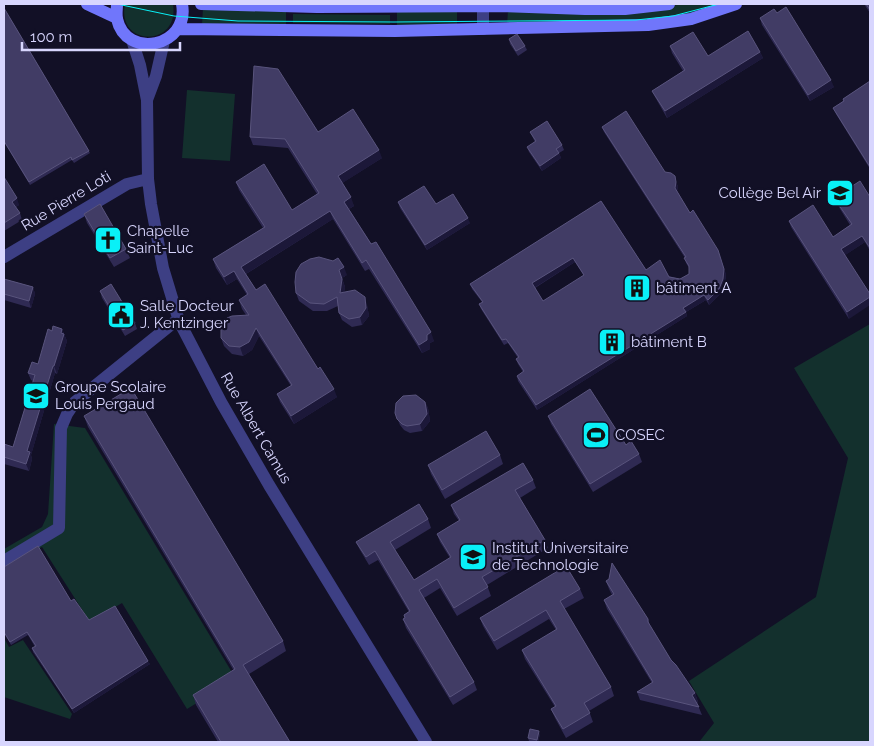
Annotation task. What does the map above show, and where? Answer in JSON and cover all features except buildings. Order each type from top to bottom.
[{"type":"main road","points":[[87,4],[116,18]]},
{"type":"main road","points":[[117,4],[116,18],[120,27],[132,40],[149,45],[164,41],[178,29],[182,19],[182,4]]},
{"type":"main road","points":[[201,4],[317,7],[483,5],[625,9],[669,4]]},
{"type":"main road","points":[[178,29],[386,31],[648,26],[691,19],[736,4]]},
{"type":"street","points":[[483,5],[483,29]]},
{"type":"street","name":"Rue Albert Camus","points":[[132,40],[140,65],[147,100],[148,179],[151,204],[163,268],[179,320],[196,356],[260,468],[426,742]]},
{"type":"street","name":"Rue Albert Camus","points":[[147,100],[156,76],[164,41]]},
{"type":"street","name":"Rue Pierre Loti","points":[[4,256],[127,184],[148,179]]},
{"type":"street","points":[[4,561],[59,528],[61,428],[75,402],[179,320]]},
{"type":"green space","points":[[125,4],[173,4],[173,18],[167,29],[159,35],[148,37],[138,34],[130,28],[125,18]]},
{"type":"green space","points":[[684,4],[728,4],[675,19],[507,26],[508,10],[646,10]]},
{"type":"green space","points":[[203,8],[286,9],[286,28],[202,25]]},
{"type":"green space","points":[[397,10],[457,11],[457,26],[397,28]]},
{"type":"green space","points":[[293,14],[390,15],[390,24],[293,23]]},
{"type":"green space","points":[[187,90],[235,94],[230,161],[182,158]]},
{"type":"green space","points":[[870,324],[870,742],[699,742],[714,723],[689,681],[816,597],[848,458],[794,368]]},
{"type":"green space","points":[[54,424],[85,428],[236,679],[187,709],[122,603],[90,622],[42,547],[4,569],[4,549],[42,527],[48,514]]},
{"type":"green space","points":[[4,638],[9,647],[23,640],[72,714],[70,719],[4,697]]},
{"type":"tram line","points":[[117,4],[174,16],[238,21],[394,22],[636,20],[673,16],[719,4]]},
{"type":"place","name":"Collège Bel Air","points":[[840,193]]},
{"type":"place","name":"Chapelle Saint-Luc","points":[[108,240]]},
{"type":"place","name":"bâtiment A","points":[[637,288]]},
{"type":"place","name":"Salle Docteur J. Kentzinger","points":[[121,315]]},
{"type":"place","name":"bâtiment B","points":[[612,342]]},
{"type":"place","name":"Groupe Scolaire Louis Pergaud","points":[[36,396]]},
{"type":"place","name":"COSEC","points":[[596,435]]},
{"type":"place","name":"Institut Universitaire de Technologie","points":[[473,557]]}]
